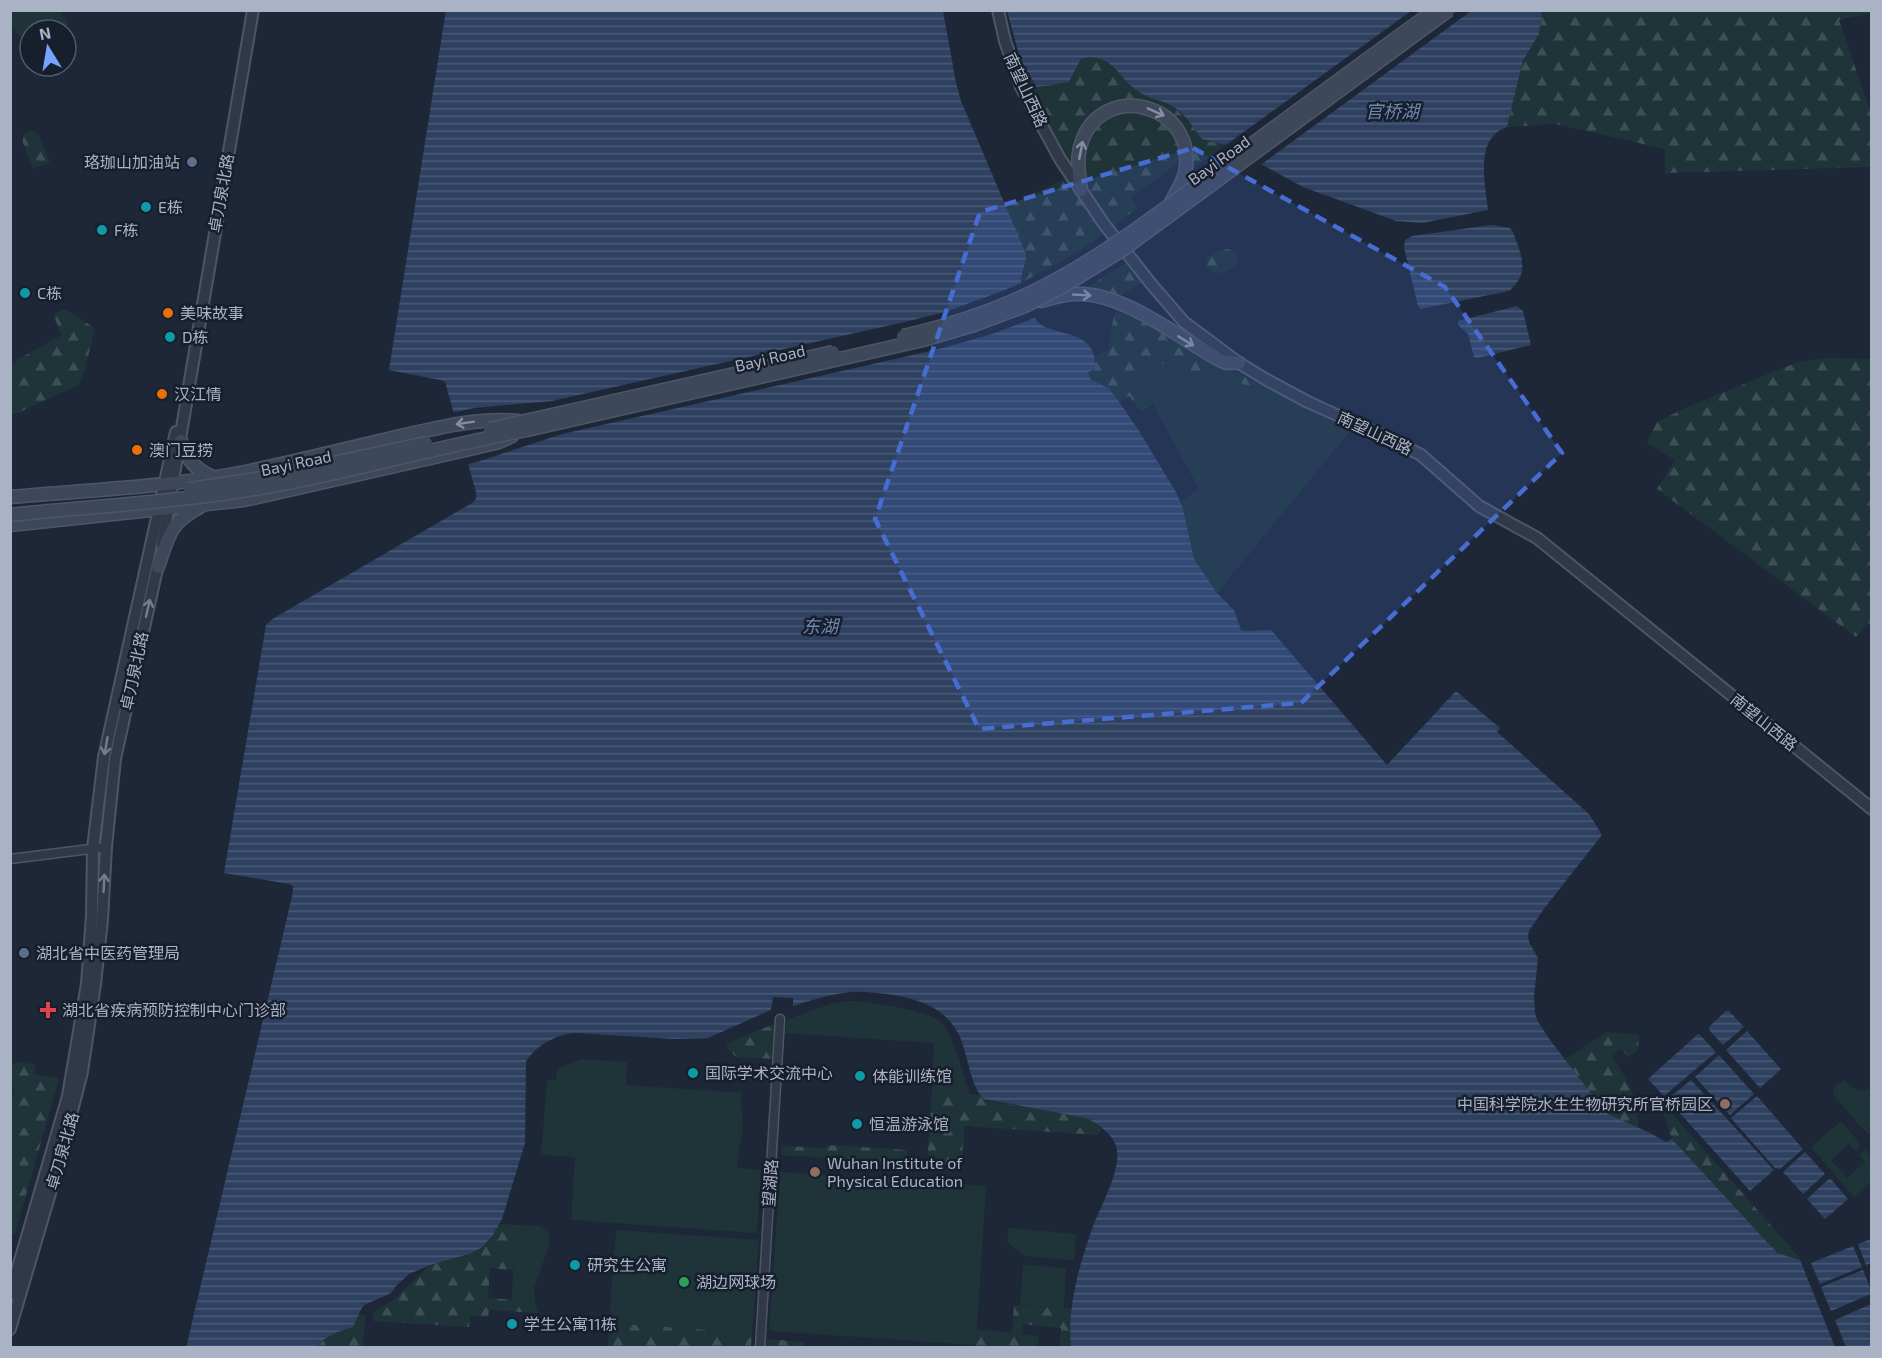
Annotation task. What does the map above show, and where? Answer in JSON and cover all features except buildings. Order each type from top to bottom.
[{"type":"main road","name":"Bayi Road","points":[[10,514],[241,491],[364,466],[913,334],[984,312],[1033,292],[1109,248],[1435,10]]},
{"type":"main road","name":"Bayi Road","points":[[10,507],[196,488],[263,478],[525,426],[923,340],[974,326],[1025,306],[1095,268],[1124,249],[1449,10]]},
{"type":"main road","points":[[1081,190],[1078,163],[1081,145],[1088,129],[1109,110],[1122,106],[1143,107],[1162,114],[1175,126],[1184,141],[1186,161],[1181,185],[1171,202]]},
{"type":"main road","points":[[1025,306],[1060,296],[1077,294],[1109,299],[1137,311],[1224,362],[1239,363]]},
{"type":"main road","points":[[10,497],[169,484],[220,477],[460,423],[497,419],[525,426]]},
{"type":"main road","points":[[10,525],[258,497],[499,442],[525,426]]},
{"type":"main road","points":[[181,441],[190,462],[199,470],[220,477]]},
{"type":"main road","points":[[158,567],[169,536],[176,524],[190,512],[205,504]]},
{"type":"street","name":"卓刀泉北路","points":[[10,1296],[16,1259],[68,1096],[80,1035],[92,922],[93,848],[108,734],[169,484],[247,10]]},
{"type":"street","name":"卓刀泉北路","points":[[169,484],[181,441],[253,10]]},
{"type":"street","name":"南望山西路","points":[[998,10],[1005,41],[1021,87],[1060,159],[1152,285],[1178,315],[1239,363],[1308,402],[1421,455],[1479,506],[1537,538],[1872,809]]},
{"type":"street","name":"卓刀泉北路","points":[[10,1329],[59,1162],[82,1072],[96,984],[110,801],[120,734],[158,567],[164,508]]},
{"type":"street","points":[[10,859],[106,847]]},
{"type":"street","name":"望湖路","points":[[760,1347],[780,1019]]},
{"type":"highlighted area","points":[[1193,148],[1445,287],[1562,453],[1301,703],[979,729],[875,519],[980,212]]},
{"type":"green space","points":[[10,11],[59,11],[64,18],[18,18],[18,34],[11,27]]},
{"type":"green space","points":[[1542,11],[1871,11],[1871,13],[1839,20],[1871,113],[1871,167],[1665,173],[1665,149],[1556,124],[1507,127],[1523,60],[1539,34]]},
{"type":"green space","points":[[1094,57],[1109,63],[1138,92],[1176,109],[1207,141],[1226,145],[1189,171],[1181,161],[1131,197],[1138,208],[1078,252],[1021,283],[1025,266],[1006,208],[1075,173],[1028,94],[1018,71],[1024,68],[1037,87],[1071,80],[1081,59]]},
{"type":"green space","points":[[30,130],[38,133],[50,162],[33,169],[23,143],[23,134]]},
{"type":"green space","points":[[1227,249],[1236,254],[1238,260],[1236,266],[1221,273],[1208,269],[1208,257],[1215,252]]},
{"type":"green space","points":[[1128,262],[1143,282],[1118,297],[1087,290],[1087,287]]},
{"type":"green space","points":[[64,309],[95,328],[84,373],[78,385],[11,415],[11,363],[62,335],[53,315]]},
{"type":"green space","points":[[1120,310],[1265,386],[1262,389],[1144,359],[1136,361],[1133,367],[1152,404],[1141,411],[1129,396],[1119,402],[1108,388],[1092,382],[1088,374],[1095,368],[1094,356],[1108,351],[1114,314]]},
{"type":"green space","points":[[1826,358],[1871,359],[1871,625],[1868,623],[1856,637],[1657,489],[1675,460],[1647,443],[1657,422],[1685,408],[1798,362]]},
{"type":"green space","points":[[1143,359],[1262,389],[1265,386],[1350,431],[1217,593],[1194,559],[1180,502],[1199,489],[1135,371],[1134,364]]},
{"type":"green space","points":[[848,1001],[896,1007],[934,1017],[940,1021],[954,1045],[970,1095],[932,1093],[934,1043],[785,1033],[789,1019],[830,1004]]},
{"type":"green space","points":[[777,1023],[775,1059],[736,1057],[727,1048],[727,1043]]},
{"type":"green space","points":[[1606,1032],[1639,1035],[1638,1050],[1628,1057],[1621,1049],[1611,1057],[1631,1090],[1638,1118],[1638,1128],[1606,1113],[1565,1060]]},
{"type":"green space","points":[[581,1059],[627,1062],[626,1085],[743,1093],[741,1097],[743,1128],[737,1162],[738,1168],[761,1170],[757,1233],[571,1220],[575,1157],[541,1155],[547,1080],[556,1080],[557,1069]]},
{"type":"green space","points":[[21,1062],[36,1065],[34,1074],[59,1078],[15,1234],[11,1234],[10,1095],[15,1094],[11,1082],[11,1065]]},
{"type":"green space","points":[[1845,1080],[1857,1090],[1871,1088],[1871,1136],[1834,1095],[1834,1087]]},
{"type":"green space","points":[[932,1093],[980,1095],[988,1101],[1080,1116],[1091,1120],[1102,1129],[1097,1135],[965,1126],[961,1166],[927,1164]]},
{"type":"green space","points":[[1668,1109],[1800,1260],[1777,1253],[1672,1139],[1663,1113]]},
{"type":"green space","points":[[1841,1121],[1861,1145],[1855,1151],[1849,1144],[1831,1160],[1847,1178],[1865,1162],[1859,1155],[1865,1149],[1871,1157],[1871,1183],[1854,1197],[1811,1147]]},
{"type":"green space","points":[[827,1145],[907,1150],[906,1163],[781,1155],[782,1146],[826,1148]]},
{"type":"green space","points":[[780,1172],[986,1186],[976,1345],[769,1331]]},
{"type":"green space","points":[[500,1224],[515,1225],[513,1270],[490,1268],[488,1298],[535,1301],[538,1313],[489,1310],[488,1317],[470,1316],[469,1327],[373,1321],[374,1312],[395,1299],[430,1265],[464,1256],[481,1248]]},
{"type":"green space","points":[[515,1225],[541,1226],[548,1233],[550,1243],[534,1288],[535,1301],[512,1299]]},
{"type":"green space","points":[[1009,1228],[1076,1234],[1074,1260],[1025,1256],[1007,1242]]},
{"type":"green space","name":"湖边网球场","points":[[616,1230],[759,1240],[752,1333],[609,1323]]},
{"type":"green space","points":[[1023,1265],[1066,1268],[1064,1308],[1020,1305]]},
{"type":"green space","points":[[1014,1305],[1073,1309],[1071,1347],[1059,1347],[1061,1328],[1023,1324],[1022,1334],[1039,1336],[1038,1347],[976,1348],[977,1330],[1012,1332]]},
{"type":"green space","points":[[358,1314],[366,1316],[362,1347],[316,1348],[328,1337],[353,1327]]},
{"type":"green space","points":[[609,1323],[752,1333],[751,1347],[608,1347]]},
{"type":"green space","points":[[767,1339],[804,1342],[803,1347],[766,1347]]},
{"type":"water","name":"东湖","points":[[446,10],[943,11],[961,101],[1026,254],[1021,285],[1028,307],[1042,326],[1072,335],[1089,345],[1094,355],[1095,368],[1088,373],[1091,380],[1108,388],[1115,396],[1177,494],[1183,509],[1194,559],[1217,593],[1234,610],[1241,630],[1272,631],[1387,765],[1456,691],[1500,728],[1497,732],[1589,814],[1602,835],[1529,931],[1530,944],[1538,958],[1534,997],[1537,1020],[1606,1113],[1666,1142],[1672,1139],[1777,1253],[1800,1260],[1835,1347],[1071,1347],[1072,1302],[1075,1287],[1092,1229],[1109,1190],[1117,1159],[1116,1145],[1110,1135],[1086,1118],[984,1099],[975,1086],[959,1035],[946,1017],[929,1006],[909,998],[860,992],[829,996],[793,1006],[793,998],[773,997],[771,1010],[708,1038],[674,1039],[576,1033],[562,1035],[548,1042],[535,1051],[526,1062],[525,1143],[502,1219],[493,1235],[481,1248],[409,1274],[391,1293],[364,1305],[353,1327],[337,1332],[316,1347],[186,1348],[293,892],[293,886],[289,884],[224,873],[266,625],[274,618],[476,499],[445,382],[389,370]]},
{"type":"water","name":"官桥湖","points":[[1542,10],[1539,34],[1523,60],[1507,127],[1490,141],[1486,151],[1484,175],[1488,210],[1422,223],[1396,221],[1303,187],[1226,145],[1202,139],[1180,112],[1170,105],[1139,92],[1114,67],[1100,59],[1081,59],[1069,82],[1037,87],[1021,62],[1007,11]]},
{"type":"water","points":[[1491,225],[1510,228],[1513,232],[1522,263],[1520,277],[1516,284],[1509,291],[1420,309],[1404,248],[1405,240],[1412,236]]},
{"type":"water","points":[[1517,306],[1523,311],[1531,345],[1474,357],[1468,334],[1458,325],[1458,321]]},
{"type":"water","points":[[1726,1011],[1729,1011],[1744,1027],[1723,1045],[1709,1030],[1709,1027]]},
{"type":"water","points":[[1747,1031],[1781,1069],[1760,1088],[1726,1050]]},
{"type":"water","points":[[1698,1034],[1716,1052],[1664,1096],[1648,1079]]},
{"type":"water","points":[[1719,1055],[1754,1094],[1730,1115],[1695,1077]]},
{"type":"water","points":[[1691,1080],[1774,1170],[1750,1191],[1669,1101],[1669,1098]]},
{"type":"water","points":[[1757,1096],[1803,1149],[1780,1169],[1775,1168],[1731,1118]]},
{"type":"water","points":[[1805,1152],[1825,1174],[1803,1194],[1783,1172]]},
{"type":"water","points":[[1830,1178],[1848,1199],[1825,1219],[1807,1199]]},
{"type":"water","points":[[1871,1239],[1871,1263],[1866,1265],[1858,1244]]},
{"type":"water","points":[[1853,1246],[1862,1267],[1820,1284],[1811,1263]]},
{"type":"water","points":[[1863,1270],[1871,1294],[1831,1311],[1821,1287]]},
{"type":"water","points":[[1871,1304],[1871,1347],[1846,1347],[1835,1320]]},
{"type":"pier","points":[[1411,11],[1471,11],[1259,166],[1223,147]]},
{"type":"pier","points":[[1024,282],[1025,290],[1037,317],[992,334],[939,349],[562,434],[465,465],[451,413],[474,408],[552,401],[909,321],[945,312]]},
{"type":"place","name":"珞珈山加油站","points":[[192,162]]},
{"type":"place","name":"E栋","points":[[146,207]]},
{"type":"place","name":"F栋","points":[[102,230]]},
{"type":"place","name":"C栋","points":[[25,293]]},
{"type":"place","name":"美味故事","points":[[168,313]]},
{"type":"place","name":"D栋","points":[[170,337]]},
{"type":"place","name":"汉江情","points":[[162,394]]},
{"type":"place","name":"澳门豆捞","points":[[137,450]]},
{"type":"place","name":"湖北省中医药管理局","points":[[24,953]]},
{"type":"place","name":"湖北省疾病预防控制中心门诊部","points":[[48,1010]]},
{"type":"place","name":"国际学术交流中心","points":[[693,1073]]},
{"type":"place","name":"体能训练馆","points":[[860,1076]]},
{"type":"place","name":"中国科学院水生生物研究所官桥园区","points":[[1725,1104]]},
{"type":"place","name":"恒温游泳馆","points":[[857,1124]]},
{"type":"place","name":"Wuhan Institute of Physical Education","points":[[815,1172]]},
{"type":"place","name":"研究生公寓","points":[[575,1265]]},
{"type":"place","name":"湖边网球场","points":[[684,1282]]},
{"type":"place","name":"学生公寓11栋","points":[[512,1324]]}]
